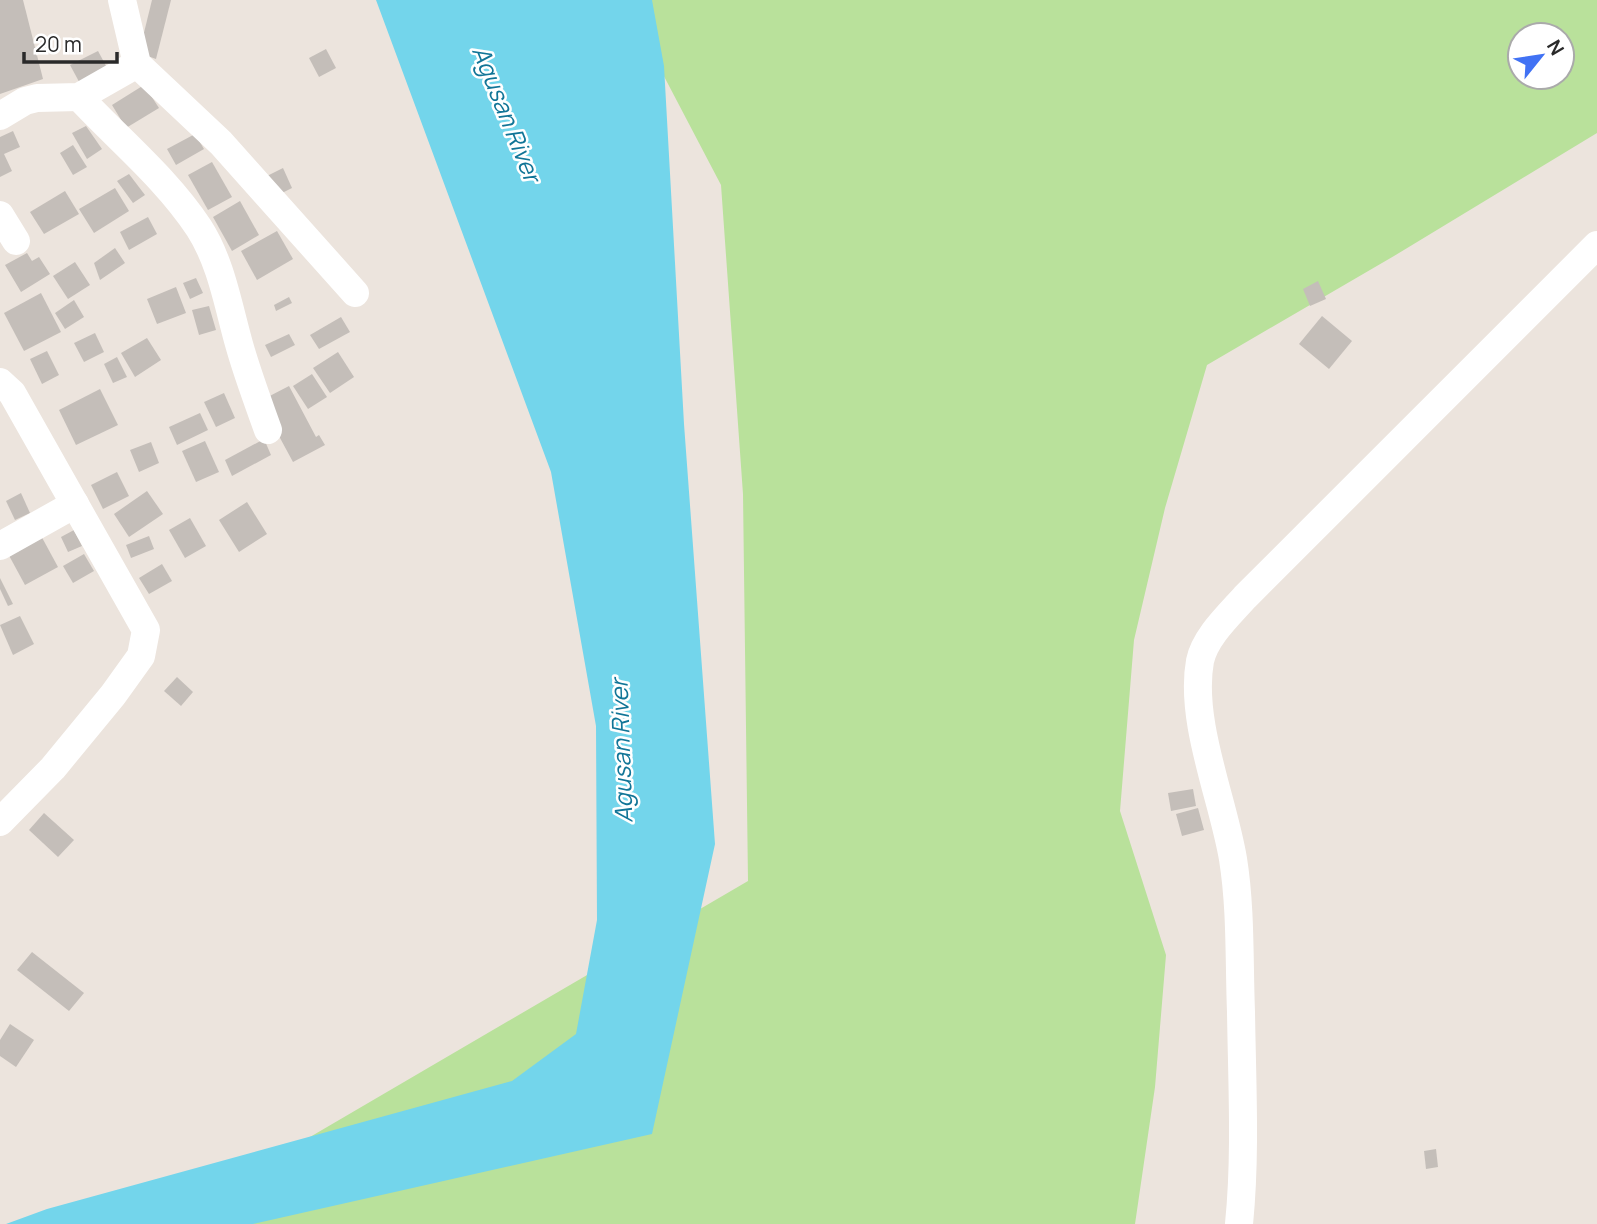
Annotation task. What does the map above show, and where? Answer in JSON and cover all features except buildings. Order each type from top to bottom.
[{"type":"street","points":[[122,0],[137,64],[221,143],[355,293]]},
{"type":"street","points":[[0,116],[37,98],[79,97],[137,64]]},
{"type":"street","points":[[79,97],[169,190],[199,228],[220,274],[242,355],[268,430]]},
{"type":"street","points":[[0,215],[16,242]]},
{"type":"street","points":[[1239,1224],[1243,1104],[1238,893],[1233,857],[1199,703],[1201,658],[1221,625],[1245,597],[1597,245]]},
{"type":"street","points":[[0,382],[12,393],[146,631],[141,656],[113,695],[53,768],[0,822]]},
{"type":"street","points":[[0,546],[75,504]]},
{"type":"green space","points":[[624,0],[1597,0],[1597,133],[1207,365],[1165,508],[1134,640],[1120,811],[1166,955],[1155,1087],[1135,1224],[161,1224],[748,881],[743,494],[721,185]]},
{"type":"water","name":"Agusan River","points":[[376,0],[652,0],[664,66],[684,424],[715,844],[652,1134],[253,1224],[6,1224],[47,1209],[512,1081],[576,1034],[597,920],[596,726],[551,472]]}]
